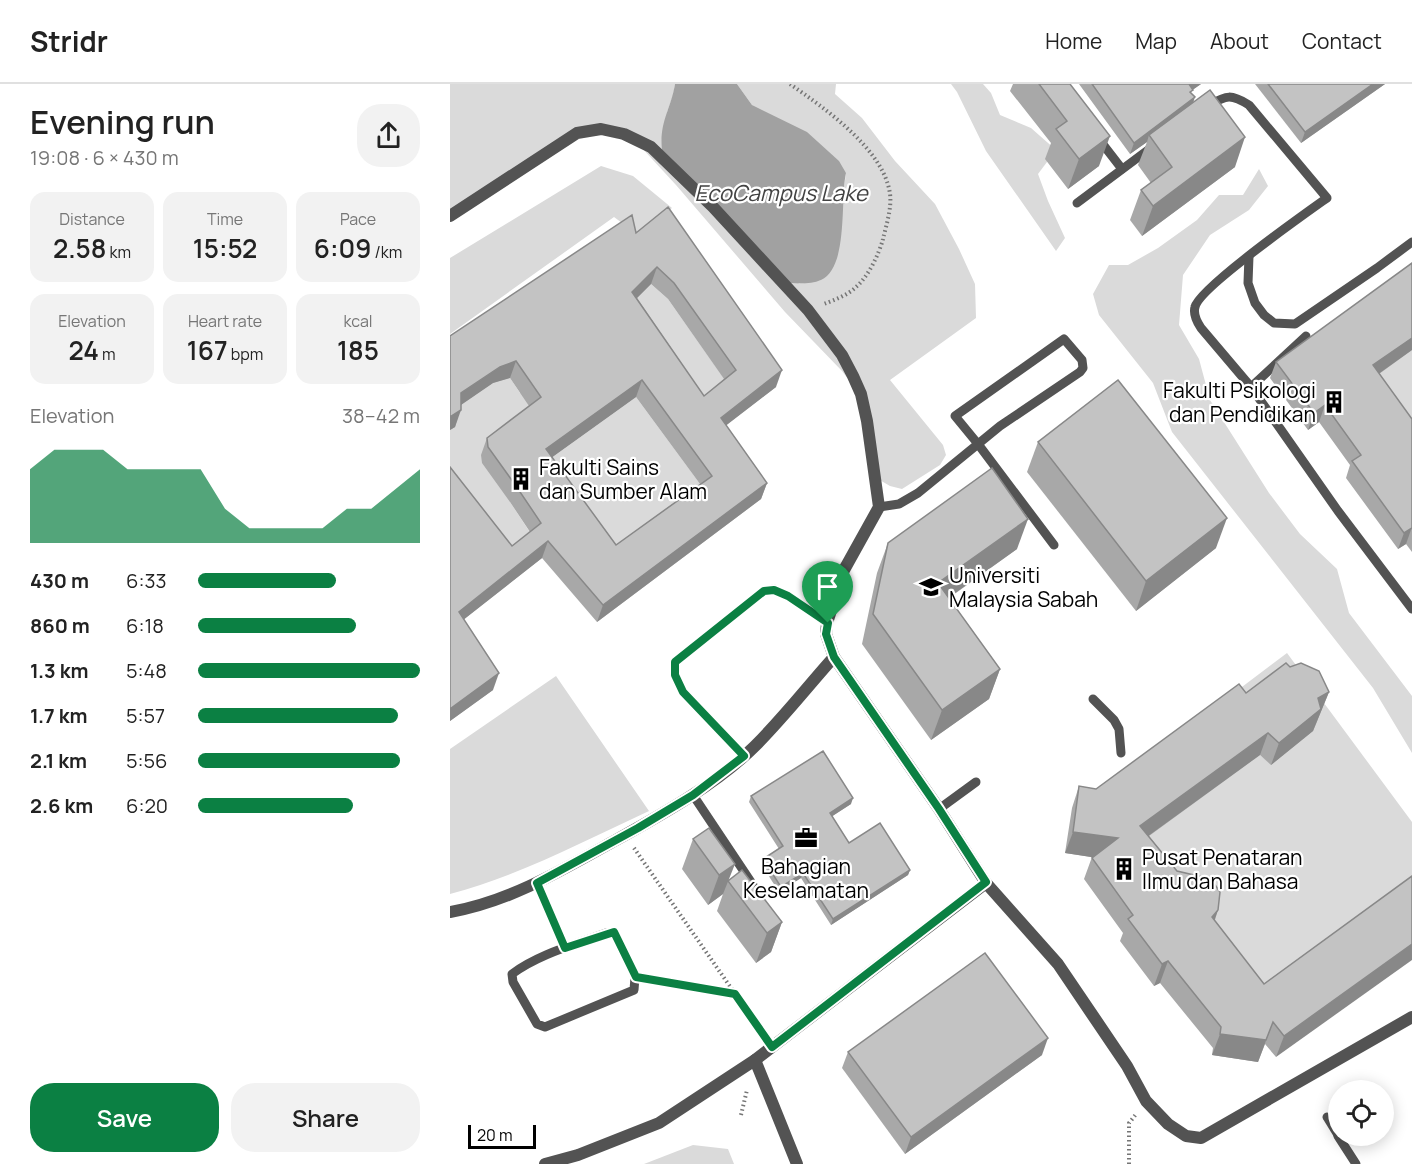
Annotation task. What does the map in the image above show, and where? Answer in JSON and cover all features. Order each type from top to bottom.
[{"type":"street","points":[[450,216],[577,133],[601,129],[624,134],[651,147],[712,207],[808,310],[842,355],[861,394],[879,507],[844,570],[828,623],[826,634],[834,657],[939,809],[986,882],[1058,964],[1127,1066],[1146,1101],[1168,1124],[1186,1136],[1202,1138],[1412,1017]]},
{"type":"street","points":[[450,912],[475,906],[537,883],[693,795],[756,746],[834,657]]},
{"type":"street","points":[[544,1164],[578,1155],[659,1123],[755,1060],[986,882]]},
{"type":"street","points":[[755,1060],[797,1164]]},
{"type":"lane","points":[[1204,107],[1222,97],[1235,97],[1249,105],[1327,198],[1249,256],[1202,295],[1195,306],[1195,318],[1251,387],[1338,511],[1412,609]]},
{"type":"lane","points":[[1094,131],[1122,169]]},
{"type":"lane","points":[[1077,203],[1158,142]]},
{"type":"lane","points":[[1249,256],[1248,283],[1264,315],[1274,323],[1295,324],[1412,242]]},
{"type":"lane","points":[[1251,387],[1306,336]]},
{"type":"lane","points":[[879,507],[898,504],[918,493],[978,444],[1000,426],[1080,372],[1083,368],[1082,360],[1064,339],[955,416],[978,444],[1054,545]]},
{"type":"lane","points":[[744,756],[683,692],[675,675],[675,662],[764,591],[774,590],[788,596],[828,623]]},
{"type":"lane","points":[[1093,699],[1114,720],[1119,729],[1121,753]]},
{"type":"lane","points":[[939,809],[976,782]]},
{"type":"lane","points":[[693,795],[757,891]]},
{"type":"lane","points":[[537,883],[565,948]]},
{"type":"lane","points":[[614,932],[636,977],[634,990],[545,1027],[537,1024],[513,982],[512,974],[532,962],[565,948],[614,932]]},
{"type":"lane","points":[[1345,1146],[1356,1164]]},
{"type":"path","points":[[790,84],[831,113],[864,143],[884,174],[890,194],[887,222],[879,254],[856,287],[808,310]]},
{"type":"path","points":[[625,834],[772,1047]]},
{"type":"path","points":[[636,977],[735,994]]},
{"type":"path","points":[[1129,1164],[1129,1123],[1146,1101]]},
{"type":"shaded area","points":[[450,84],[675,84],[667,112],[799,284],[821,280],[842,203],[846,173],[752,105],[737,84],[836,84],[835,94],[862,118],[895,161],[935,204],[975,284],[976,318],[890,380],[943,445],[946,455],[940,465],[902,489],[890,486],[878,479],[857,391],[842,371],[785,312],[641,147],[614,133],[588,131],[450,222]]},
{"type":"shaded area","points":[[951,84],[983,84],[991,93],[1000,115],[1031,128],[1056,150],[1038,174],[1065,238],[1056,251],[986,151]]},
{"type":"shaded area","points":[[601,166],[633,176],[672,208],[637,234],[614,217],[450,334],[450,258]]},
{"type":"shaded area","points":[[1259,169],[1268,186],[1249,210],[1210,235],[1183,275],[1179,325],[1199,359],[1210,400],[1269,493],[1300,534],[1337,569],[1349,613],[1412,696],[1412,753],[1373,688],[1172,432],[1153,383],[1099,315],[1093,294],[1109,265],[1128,265],[1158,248],[1197,220],[1219,195],[1243,195]]},
{"type":"shaded area","points":[[651,284],[668,299],[730,387],[698,412],[635,300]]},
{"type":"shaded area","points":[[1412,350],[1412,443],[1367,382]]},
{"type":"shaded area","points":[[510,378],[520,393],[537,383],[510,502],[535,540],[506,563],[450,492],[450,430],[455,409],[493,383]]},
{"type":"shaded area","points":[[636,397],[706,492],[610,562],[540,466]]},
{"type":"shaded area","points":[[1287,653],[1412,822],[1412,893],[1257,1005],[1133,847],[1260,755],[1271,764],[1310,719],[1320,713],[1226,699]]},
{"type":"shaded area","points":[[556,676],[649,811],[526,868],[450,894],[450,749]]},
{"type":"shaded area","points":[[693,1145],[728,1149],[734,1164],[644,1164]]},
{"type":"water","name":"EcoCampus Lake","points":[[675,84],[737,84],[752,105],[807,132],[839,161],[846,173],[842,231],[836,261],[830,273],[817,282],[783,283],[662,150],[662,131]]},
{"type":"building","points":[[1039,84],[1070,84],[1110,136],[1079,159],[1056,129],[1067,121]]},
{"type":"building","points":[[1092,84],[1189,84],[1193,90],[1190,92],[1195,97],[1134,143]]},
{"type":"building","points":[[1268,84],[1373,84],[1305,132]]},
{"type":"building","points":[[1210,90],[1245,137],[1153,206],[1141,190],[1172,167],[1149,135]]},
{"type":"building","name":"Fakulti Sains dan Sumber Alam","points":[[668,207],[782,370],[721,418],[767,483],[603,605],[548,541],[459,612],[499,673],[450,709],[450,467],[512,546],[541,523],[488,447],[487,438],[541,397],[516,361],[500,367],[461,393],[461,410],[450,417],[450,336],[632,215],[636,233]],"holes":[[[657,267],[674,283],[736,370],[704,396],[632,292]],[[642,380],[712,476],[616,545],[546,449]]]},
{"type":"building","name":"Fakulti Psikologi dan Pendidikan","points":[[1412,263],[1412,338],[1373,365],[1412,419],[1412,528],[1404,533],[1352,461],[1361,455],[1325,405],[1314,413],[1276,362]]},
{"type":"building","points":[[1118,380],[1227,518],[1146,581],[1038,442]]},
{"type":"building","points":[[992,468],[1028,519],[938,583],[1000,669],[942,710],[873,614],[888,543]]},
{"type":"building","name":"Pusat Penataran Ilmu dan Bahasa","points":[[1286,663],[1290,667],[1301,663],[1319,671],[1329,692],[1318,698],[1321,709],[1279,743],[1268,733],[1140,826],[1177,871],[1211,879],[1220,892],[1218,910],[1212,917],[1264,984],[1412,876],[1412,944],[1284,1036],[1273,1022],[1266,1040],[1220,1034],[1221,1027],[1168,961],[1162,964],[1128,919],[1133,915],[1092,858],[1118,838],[1073,832],[1079,786],[1096,789],[1239,684],[1246,693]]},
{"type":"building","name":"Bahagian Keselamatan","points":[[823,751],[853,798],[830,813],[849,843],[880,823],[910,870],[833,919],[803,873],[781,887],[763,859],[783,846],[751,796]]},
{"type":"building","points":[[709,828],[735,864],[719,875],[693,839]]},
{"type":"building","points":[[742,870],[782,922],[767,933],[728,881]]},
{"type":"building","points":[[985,953],[1048,1038],[911,1137],[848,1052]]},
{"type":"place","name":"Fakulti Psikologi dan Pendidikan","points":[[1334,402]]},
{"type":"place","name":"Fakulti Sains dan Sumber Alam","points":[[521,479]]},
{"type":"place","name":"Universiti Malaysia Sabah","points":[[931,587]]},
{"type":"place","name":"Bahagian Keselamatan","points":[[806,838]]},
{"type":"place","name":"Pusat Penataran Ilmu dan Bahasa","points":[[1124,869]]},
{"type":"route","points":[[774,590],[788,596],[828,623],[826,634],[834,657],[939,809],[986,882],[772,1047],[735,994],[636,977],[614,932],[565,948],[537,883],[693,795],[744,756],[683,692],[675,675],[675,662],[764,591],[774,590]]}]
